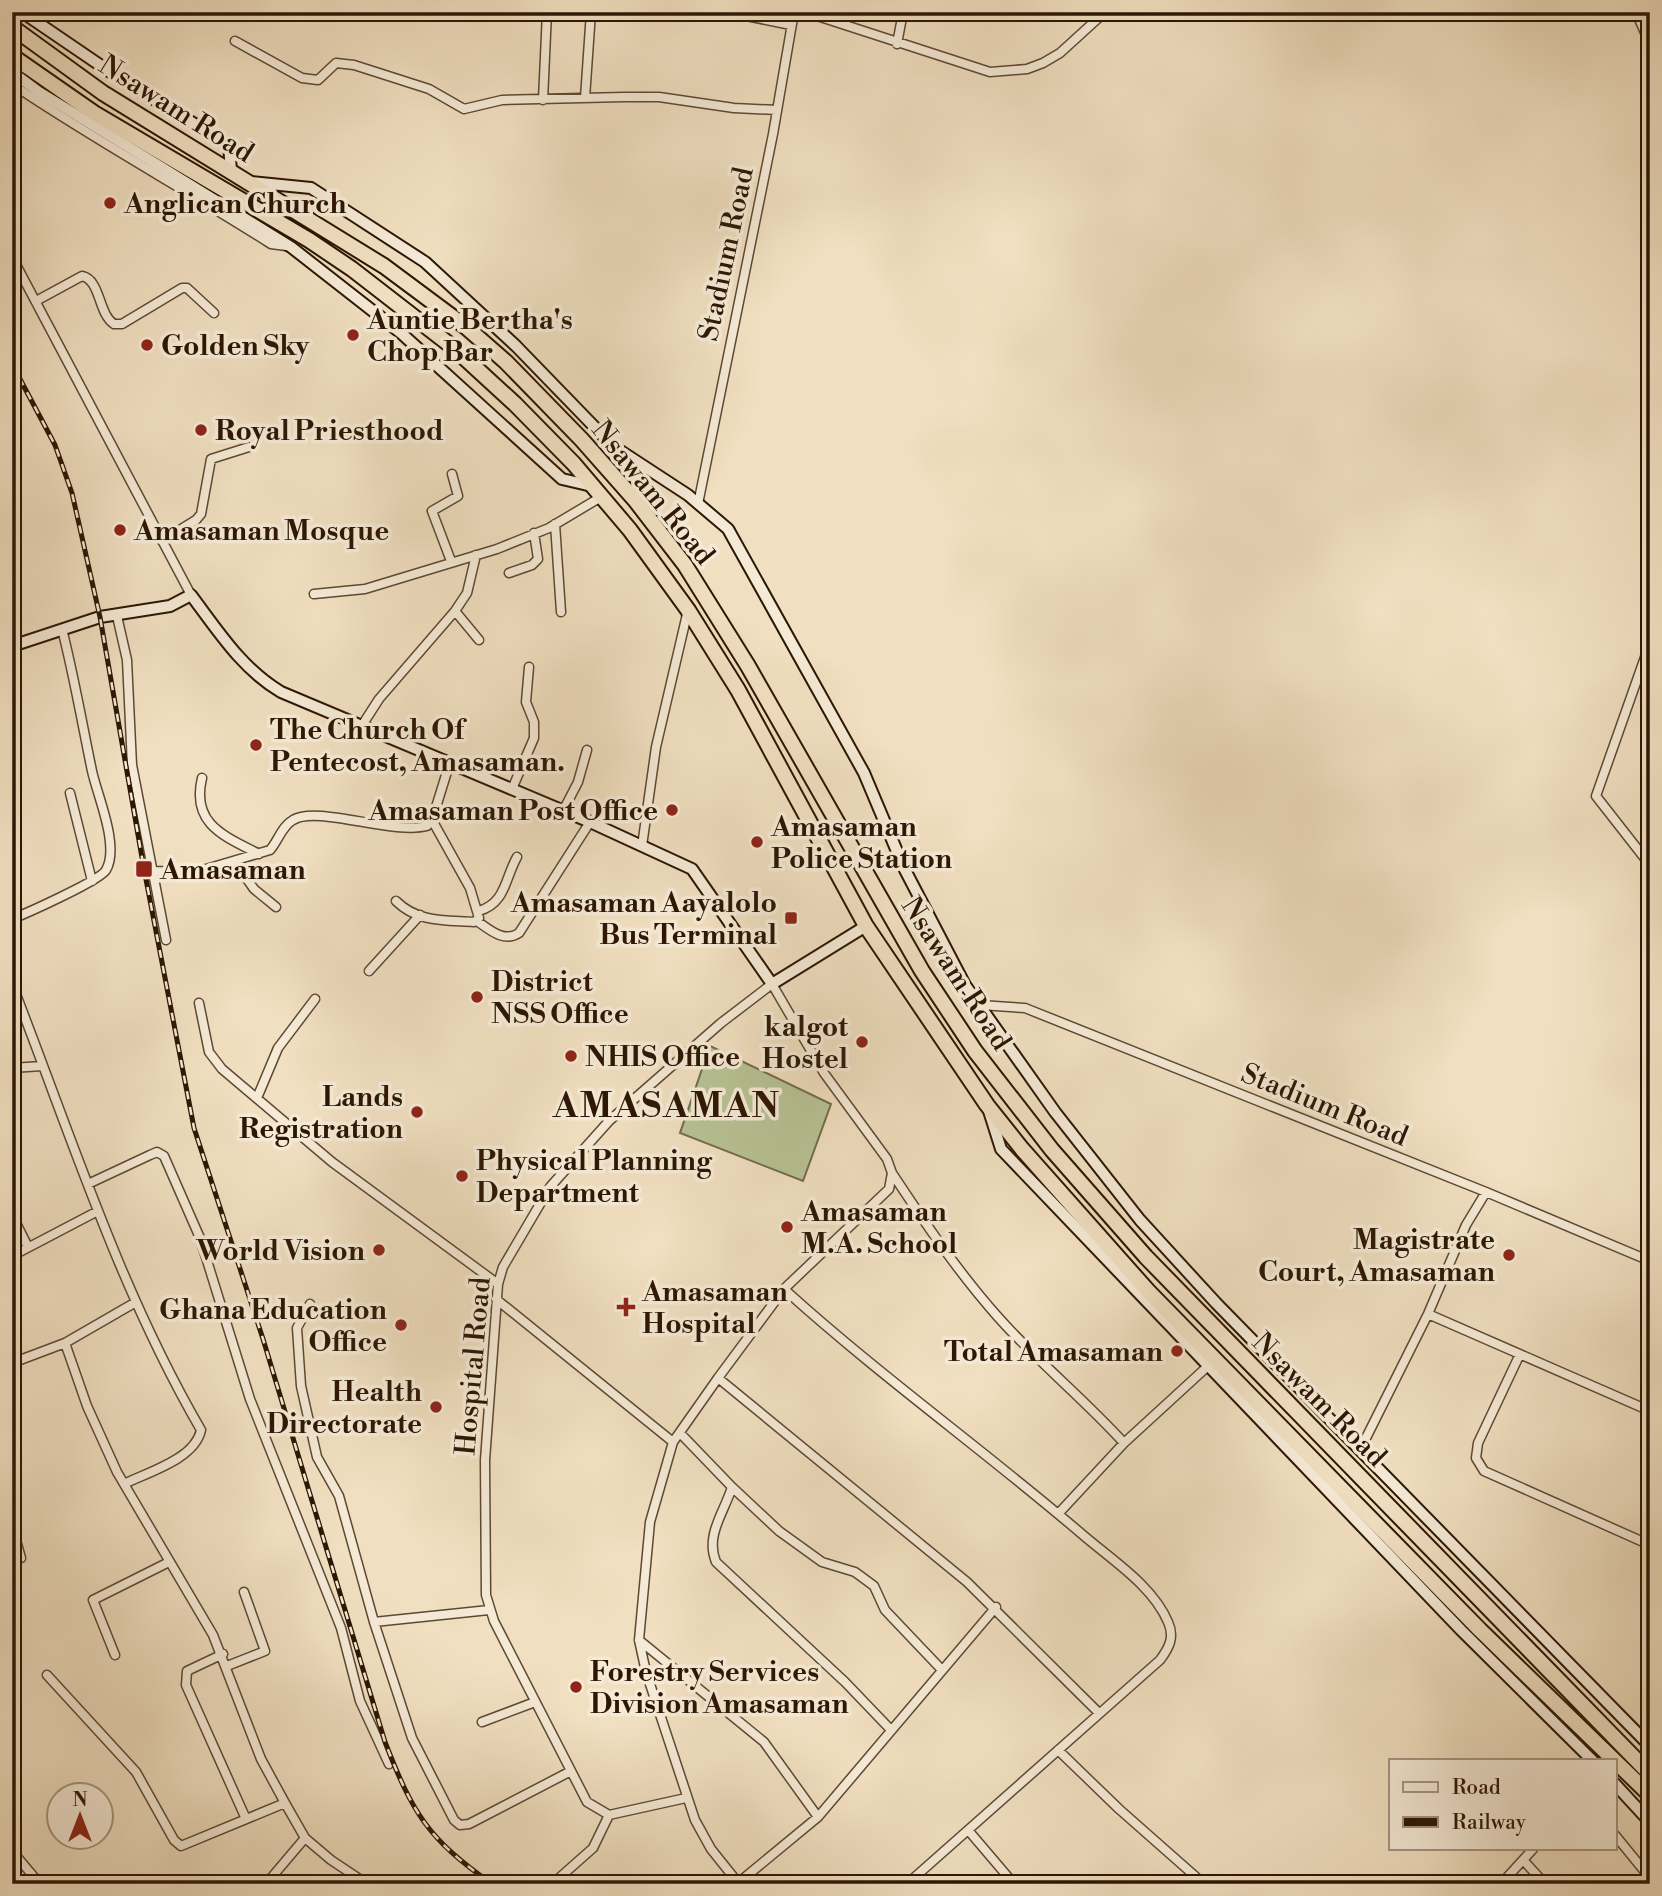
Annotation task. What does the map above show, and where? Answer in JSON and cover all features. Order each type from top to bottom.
[{"type":"highway","name":"Nsawam Road","points":[[12,27],[103,93],[384,266],[466,327],[506,362],[608,470],[685,565],[748,666],[922,971],[975,1051],[1052,1150],[1146,1257],[1650,1774]]},
{"type":"highway","name":"Nsawam Road","points":[[12,56],[94,113],[309,240],[352,269],[454,348],[515,404],[597,491],[688,610],[738,690],[866,926],[987,1105],[1022,1149],[1148,1291],[1480,1630],[1613,1759]]},
{"type":"highway","name":"Nsawam Road","points":[[1616,1762],[1650,1795]]},
{"type":"main road","points":[[22,12],[117,76],[229,145],[231,171]]},
{"type":"main road","points":[[12,72],[39,92],[291,247],[401,332],[562,479],[597,491]]},
{"type":"main road","points":[[250,182],[311,188],[425,262],[516,346],[614,446],[698,504],[728,529],[864,773],[904,868],[965,985],[1055,1112],[1140,1220],[1360,1450],[1647,1738]]},
{"type":"main road","points":[[12,646],[100,617],[170,606],[191,596],[260,679],[361,727],[590,822],[692,869],[772,984]]},
{"type":"main road","name":"Hospital Road","points":[[772,984],[866,926]]},
{"type":"main road","points":[[987,1105],[1001,1149],[1461,1630],[1591,1759]]},
{"type":"main road","points":[[1616,1785],[1650,1822]]},
{"type":"street","points":[[543,100],[547,12]]},
{"type":"street","points":[[585,98],[591,12]]},
{"type":"street","points":[[727,12],[791,25]]},
{"type":"street","name":"Stadium Road","points":[[698,504],[794,12]]},
{"type":"street","points":[[805,12],[990,72],[1027,69],[1060,53],[1105,12]]},
{"type":"street","points":[[897,44],[903,12]]},
{"type":"street","points":[[1636,12],[1650,44]]},
{"type":"street","points":[[235,41],[274,65],[310,81],[318,80],[336,63],[342,63],[429,89],[464,109],[502,100],[659,97],[734,108],[777,110]]},
{"type":"street","points":[[12,84],[79,129],[185,189],[271,243],[291,247]]},
{"type":"street","points":[[12,257],[191,596]]},
{"type":"street","points":[[36,301],[82,276],[91,281],[106,315],[114,324],[122,324],[182,288],[187,288],[214,313]]},
{"type":"street","points":[[162,541],[201,514],[211,459],[249,447]]},
{"type":"street","points":[[451,561],[432,511],[458,496],[452,474]]},
{"type":"street","points":[[314,594],[365,589],[476,555],[555,524],[597,491]]},
{"type":"street","points":[[555,524],[561,612]]},
{"type":"street","points":[[509,573],[532,565],[538,559],[534,533]]},
{"type":"street","points":[[361,727],[379,699],[455,611],[467,593],[476,555]]},
{"type":"street","points":[[642,846],[656,747],[688,610]]},
{"type":"street","points":[[455,611],[480,640]]},
{"type":"street","points":[[117,615],[127,660],[131,765],[166,940]]},
{"type":"street","points":[[12,919],[41,908],[62,893],[92,881],[106,871],[109,860],[107,823],[93,775],[79,698],[62,629]]},
{"type":"street","points":[[1650,643],[1596,796],[1650,865]]},
{"type":"street","points":[[512,789],[534,738],[534,722],[526,702],[529,667]]},
{"type":"street","points":[[563,811],[578,782],[587,750]]},
{"type":"street","points":[[151,871],[196,872],[271,850],[285,826],[294,818],[312,816],[419,828],[432,820],[450,762]]},
{"type":"street","points":[[202,778],[200,806],[207,821],[220,834],[259,854]]},
{"type":"street","points":[[71,793],[92,881]]},
{"type":"street","points":[[432,820],[470,888],[478,916],[501,936],[511,937],[519,933],[590,822]]},
{"type":"street","points":[[396,901],[419,915],[442,922],[478,916],[504,893],[517,857]]},
{"type":"street","points":[[235,862],[254,889],[276,907]]},
{"type":"street","points":[[369,971],[419,915]]},
{"type":"street","points":[[12,984],[88,1184],[96,1212],[164,1363],[201,1430],[199,1440],[189,1451],[124,1484]]},
{"type":"street","points":[[772,984],[824,1073],[887,1159],[892,1174],[948,1258],[999,1318],[1087,1403],[1124,1443]]},
{"type":"street","name":"Hospital Road","points":[[609,1815],[587,1802],[489,1610],[484,1571],[485,1461],[498,1284],[503,1268],[550,1187],[609,1121],[721,1023],[772,984]]},
{"type":"street","points":[[257,1098],[278,1048],[315,999]]},
{"type":"street","points":[[200,1003],[204,1035],[214,1062],[347,1173],[498,1284]]},
{"type":"street","name":"Stadium Road","points":[[980,1005],[1025,1008],[1486,1192],[1650,1261]]},
{"type":"street","points":[[12,1068],[42,1066]]},
{"type":"street","points":[[88,1184],[157,1152],[164,1156],[200,1238],[250,1399],[341,1628],[360,1701],[389,1764]]},
{"type":"street","points":[[892,1174],[889,1189],[784,1289],[673,1442],[650,1522],[639,1640],[686,1798],[702,1835],[739,1883],[818,1817],[996,1607]]},
{"type":"street","points":[[1360,1450],[1428,1314],[1466,1225],[1486,1192]]},
{"type":"street","points":[[12,1256],[96,1212]]},
{"type":"street","points":[[12,1215],[28,1247]]},
{"type":"street","points":[[784,1289],[841,1341],[1140,1583],[1168,1620],[1172,1634],[1169,1648],[1160,1660],[907,1884]]},
{"type":"street","points":[[496,1299],[673,1442]]},
{"type":"street","points":[[12,1363],[65,1343],[136,1302]]},
{"type":"street","points":[[310,1304],[297,1328],[301,1386],[317,1457],[339,1496],[374,1622],[412,1738],[454,1820],[460,1825],[469,1824],[571,1771]]},
{"type":"street","points":[[1428,1314],[1650,1411]]},
{"type":"street","points":[[65,1343],[87,1406],[124,1484],[223,1654],[261,1759],[285,1803],[305,1838],[331,1860],[367,1884]]},
{"type":"street","points":[[1520,1354],[1478,1443],[1476,1458],[1484,1471],[1650,1545]]},
{"type":"street","points":[[1058,1514],[1124,1443],[1208,1366]]},
{"type":"street","points":[[718,1378],[996,1607],[1100,1713]]},
{"type":"street","points":[[680,1433],[779,1531],[822,1562],[841,1565],[874,1586],[885,1610],[942,1670]]},
{"type":"street","points":[[732,1487],[712,1536],[710,1549],[716,1562],[845,1682],[891,1730]]},
{"type":"street","points":[[12,1526],[21,1558]]},
{"type":"street","points":[[115,1654],[93,1600],[169,1562]]},
{"type":"street","points":[[227,1667],[262,1654],[266,1647],[244,1592]]},
{"type":"street","points":[[374,1622],[489,1610]]},
{"type":"street","points":[[639,1640],[764,1742],[818,1817]]},
{"type":"street","points":[[223,1654],[187,1671],[186,1685],[246,1819]]},
{"type":"street","points":[[47,1675],[136,1772],[174,1840],[181,1846],[285,1803]]},
{"type":"street","points":[[482,1723],[535,1702]]},
{"type":"street","points":[[1058,1750],[1119,1809],[1204,1884]]},
{"type":"street","points":[[558,1879],[593,1848],[609,1815],[686,1798]]},
{"type":"street","points":[[968,1830],[1014,1884]]},
{"type":"street","points":[[1616,1836],[1650,1878]]},
{"type":"street","points":[[266,1884],[305,1838]]},
{"type":"street","points":[[1500,1884],[1532,1850]]},
{"type":"street","points":[[12,1851],[40,1884]]},
{"type":"street","points":[[1524,1861],[1545,1884]]},
{"type":"green space","points":[[710,1046],[831,1104],[803,1181],[680,1133]]},
{"type":"railway","points":[[12,364],[55,445],[72,493],[100,617],[144,869],[194,1128],[263,1339],[385,1742],[414,1807],[425,1823],[452,1853],[492,1884]]},
{"type":"place","name":"Anglican Church","points":[[110,203]]},
{"type":"place","name":"Auntie Bertha's Chop Bar","points":[[353,335]]},
{"type":"place","name":"Golden Sky","points":[[147,345]]},
{"type":"place","name":"Royal Priesthood","points":[[201,430]]},
{"type":"place","name":"Amasaman Mosque","points":[[120,530]]},
{"type":"place","name":"The Church Of Pentecost, Amasaman.","points":[[256,745]]},
{"type":"place","name":"Amasaman Post Office","points":[[672,810]]},
{"type":"place","name":"Amasaman Police Station","points":[[757,842]]},
{"type":"place","name":"Amasaman","points":[[144,869]]},
{"type":"place","name":"Amasaman Aayalolo Bus Terminal","points":[[791,918]]},
{"type":"place","name":"District NSS Office","points":[[477,997]]},
{"type":"place","name":"kalgot Hostel","points":[[862,1042]]},
{"type":"place","name":"NHIS Office","points":[[571,1056]]},
{"type":"place","name":"Lands Registration","points":[[417,1112]]},
{"type":"place","name":"Physical Planning Department","points":[[462,1176]]},
{"type":"place","name":"Amasaman M.A. School","points":[[787,1227]]},
{"type":"place","name":"World Vision","points":[[379,1250]]},
{"type":"place","name":"Magistrate Court, Amasaman","points":[[1509,1255]]},
{"type":"place","name":"Amasaman Hospital","points":[[626,1307]]},
{"type":"place","name":"Ghana Education Office","points":[[401,1325]]},
{"type":"place","name":"Total Amasaman","points":[[1177,1351]]},
{"type":"place","name":"Health Directorate","points":[[436,1407]]},
{"type":"place","name":"Forestry Services Division Amasaman","points":[[576,1687]]},
{"type":"district","name":"AMASAMAN","points":[[667,1105]]}]
